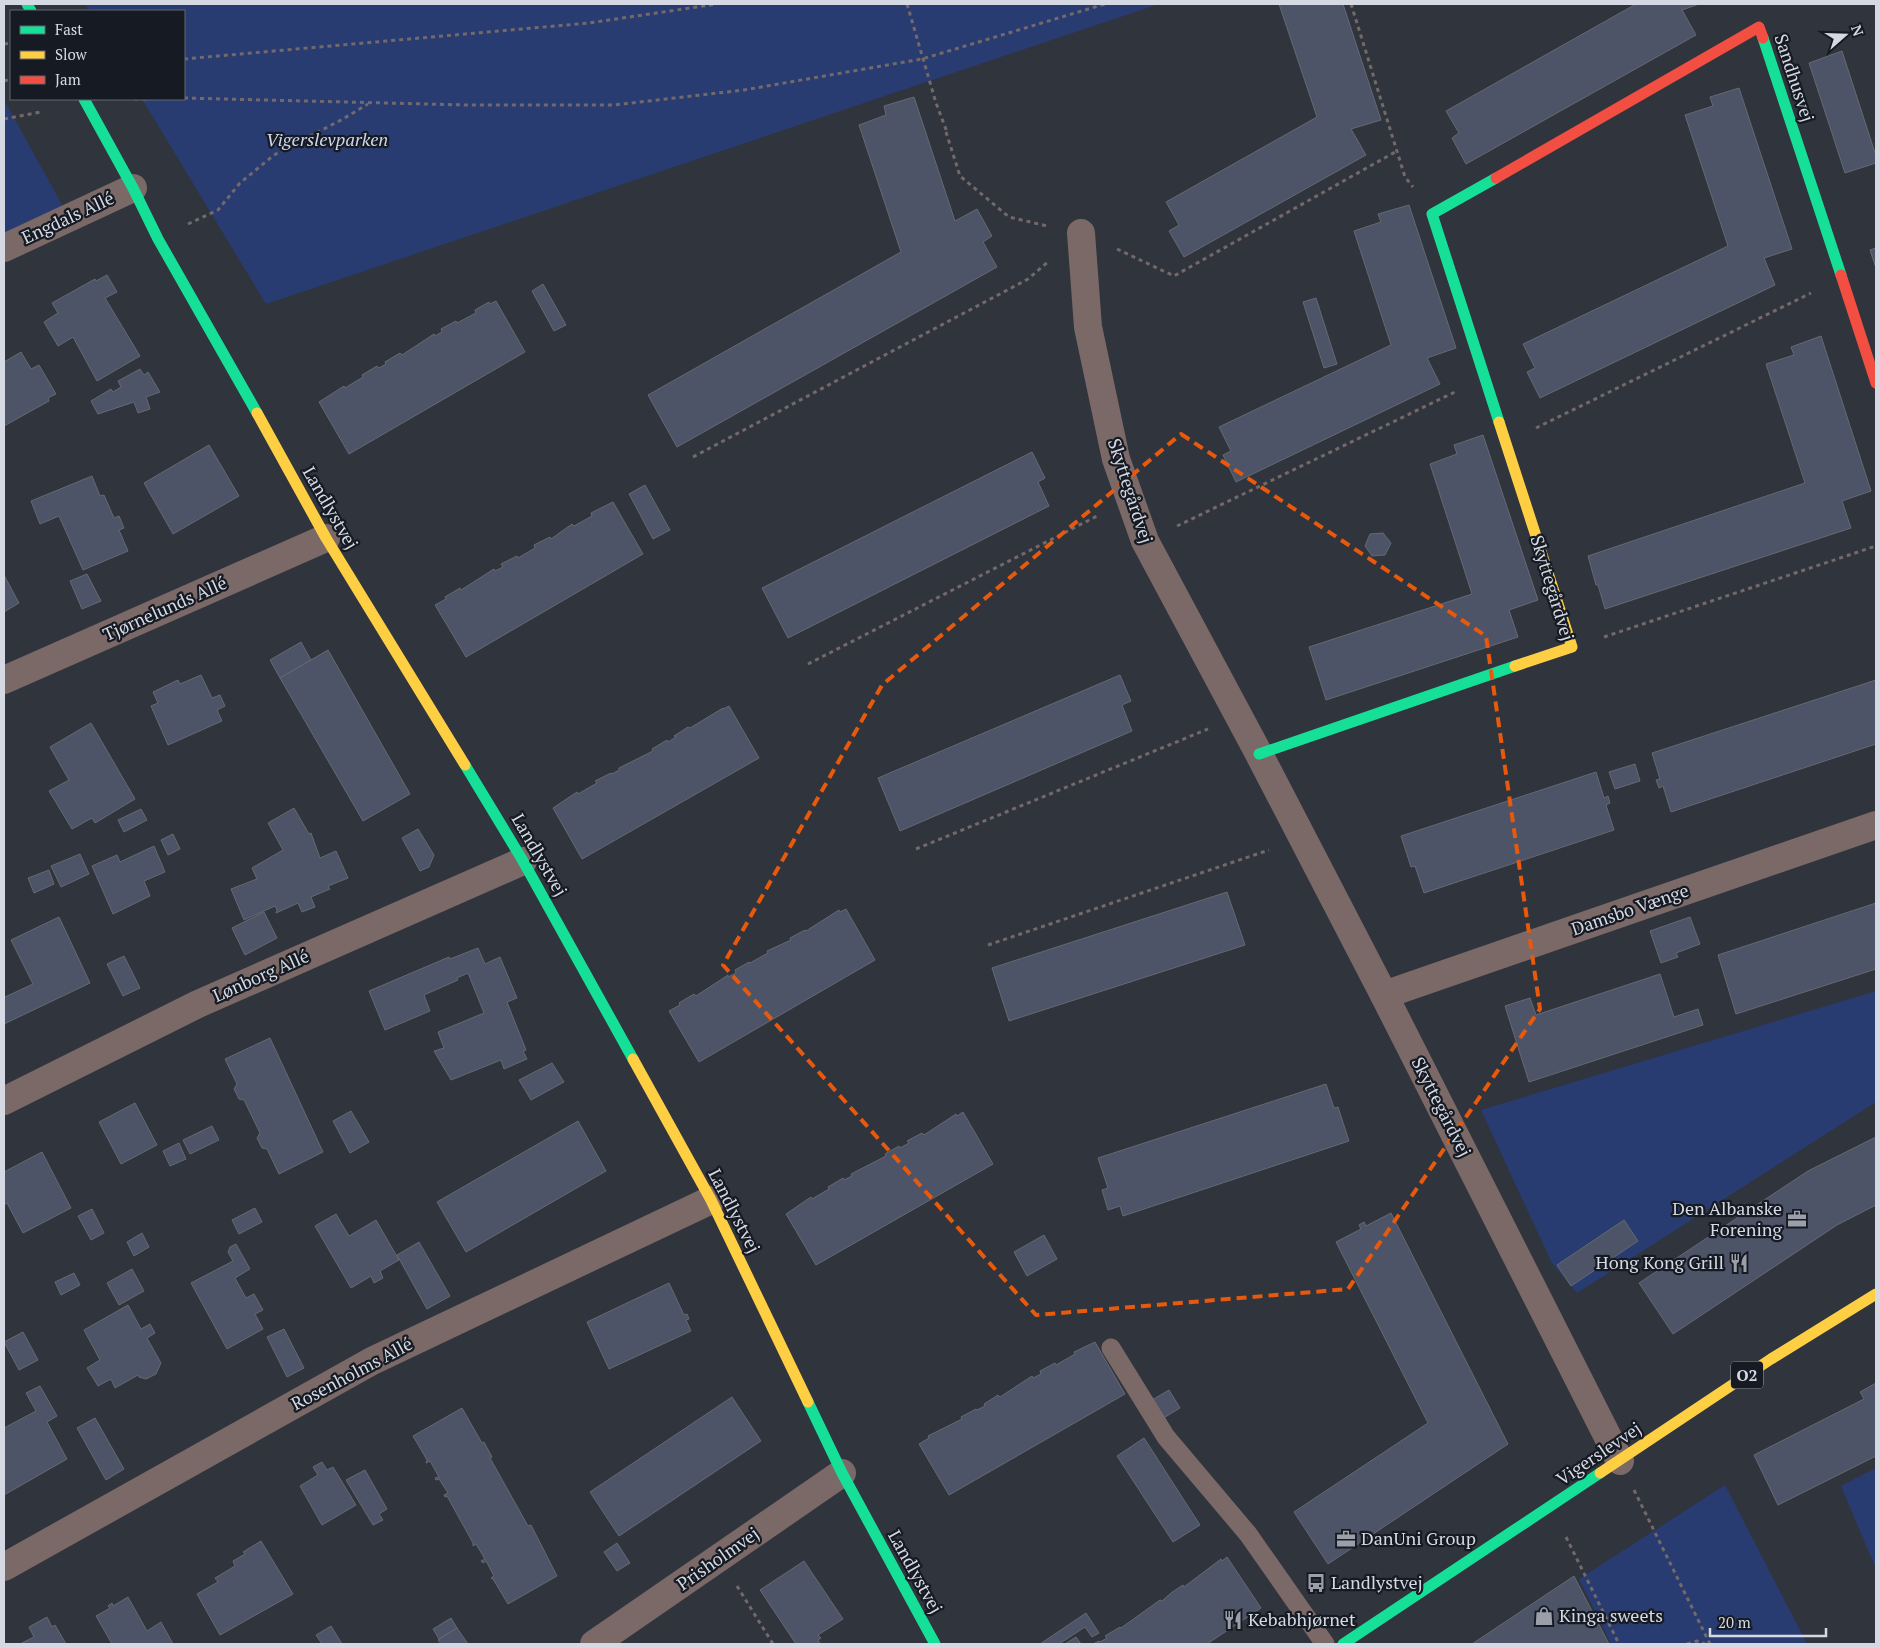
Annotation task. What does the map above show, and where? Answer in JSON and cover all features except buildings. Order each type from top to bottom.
[{"type":"street","name":"Sandhusvej","points":[[1432,214],[1759,27],[1876,383]]},
{"type":"street","name":"Landlystvej","points":[[85,100],[133,188],[158,239],[212,330],[326,538],[523,861],[711,1200],[842,1474],[935,1644]]},
{"type":"street","name":"Engdals Allé","points":[[4,248],[133,188]]},
{"type":"street","name":"Skyttegårdvej","points":[[1259,754],[1572,647],[1432,214]]},
{"type":"street","name":"Skyttegårdvej","points":[[1082,233],[1088,327],[1116,459],[1145,541],[1303,838],[1620,1461]]},
{"type":"street","name":"Tjørnelunds Allé","points":[[4,680],[326,538]]},
{"type":"street","name":"Damsbo Vænge","points":[[1384,995],[1876,826]]},
{"type":"street","name":"Lønborg Allé","points":[[4,1102],[198,1004],[523,861]]},
{"type":"street","name":"Rosenholms Allé","points":[[4,1567],[372,1362],[711,1200]]},
{"type":"street","name":"Vigerslevvej","points":[[1343,1644],[1771,1359],[1876,1294]]},
{"type":"street","name":"Prisholmvej","points":[[594,1644],[842,1474]]},
{"type":"lane","points":[[1111,1348],[1166,1437],[1248,1534],[1325,1644]]},
{"type":"path","points":[[185,59],[579,24],[717,4]]},
{"type":"path","points":[[907,4],[922,59],[960,176],[1009,217],[1082,233],[1174,276],[1397,151]]},
{"type":"path","points":[[185,98],[466,106],[614,105],[744,90],[922,59],[1105,4]]},
{"type":"path","points":[[1350,4],[1405,177],[1432,214]]},
{"type":"path","points":[[158,239],[218,210],[240,183],[274,155],[343,119],[368,103]]},
{"type":"path","points":[[4,119],[41,112]]},
{"type":"path","points":[[693,457],[1028,279],[1082,233]]},
{"type":"path","points":[[1506,443],[1841,278]]},
{"type":"path","points":[[1145,541],[1484,378]]},
{"type":"path","points":[[808,664],[1129,500]]},
{"type":"path","points":[[1572,647],[1876,546]]},
{"type":"path","points":[[916,849],[1239,716]]},
{"type":"path","points":[[988,945],[1303,838]]},
{"type":"path","points":[[1620,1461],[1710,1644]]},
{"type":"path","points":[[1551,1507],[1619,1644]]},
{"type":"path","points":[[719,1558],[773,1644]]},
{"type":"path","points":[[1687,1644],[1697,1641],[1705,1644]]},
{"type":"highlighted area","points":[[1181,434],[1486,636],[1540,1009],[1348,1289],[1036,1315],[723,965],[882,685]]},
{"type":"green space","name":"Vigerslevparken","points":[[85,4],[1159,4],[266,304],[143,100],[185,100],[185,10],[89,10]]},
{"type":"green space","points":[[4,100],[66,212],[4,241]]},
{"type":"green space","points":[[1876,991],[1876,1102],[1577,1293],[1552,1263],[1481,1110]]},
{"type":"green space","points":[[1876,1468],[1876,1569],[1841,1486]]},
{"type":"green space","points":[[1725,1485],[1807,1644],[1611,1644],[1579,1579]]},
{"type":"traffic: fast","points":[[27,4],[30,10]]},
{"type":"traffic: fast","points":[[1763,38],[1841,275]]},
{"type":"traffic: fast","points":[[85,100],[133,188],[158,239],[257,413]]},
{"type":"traffic: fast","points":[[1496,178],[1432,214],[1499,422]]},
{"type":"traffic: fast","points":[[1259,754],[1515,666]]},
{"type":"traffic: fast","points":[[465,765],[523,861],[633,1059]]},
{"type":"traffic: fast","points":[[808,1402],[842,1473],[935,1644]]},
{"type":"traffic: fast","points":[[1343,1644],[1600,1473]]},
{"type":"traffic: slow","points":[[257,413],[326,538],[465,765]]},
{"type":"traffic: slow","points":[[1499,422],[1572,647],[1515,666]]},
{"type":"traffic: slow","points":[[633,1059],[711,1200],[808,1402]]},
{"type":"traffic: slow","points":[[1600,1473],[1771,1359],[1876,1294]]},
{"type":"traffic: jam","points":[[1496,178],[1759,27],[1763,38]]},
{"type":"traffic: jam","points":[[1841,275],[1876,383]]},
{"type":"place","name":"Den Albanske Forening","points":[[1797,1219]]},
{"type":"place","name":"Hong Kong Grill","points":[[1739,1263]]},
{"type":"place","name":"DanUni Group","points":[[1346,1539]]},
{"type":"place","name":"Landlystvej","points":[[1316,1583]]},
{"type":"place","name":"Kinga sweets","points":[[1544,1616]]},
{"type":"place","name":"Kebabhjørnet","points":[[1233,1620]]}]
